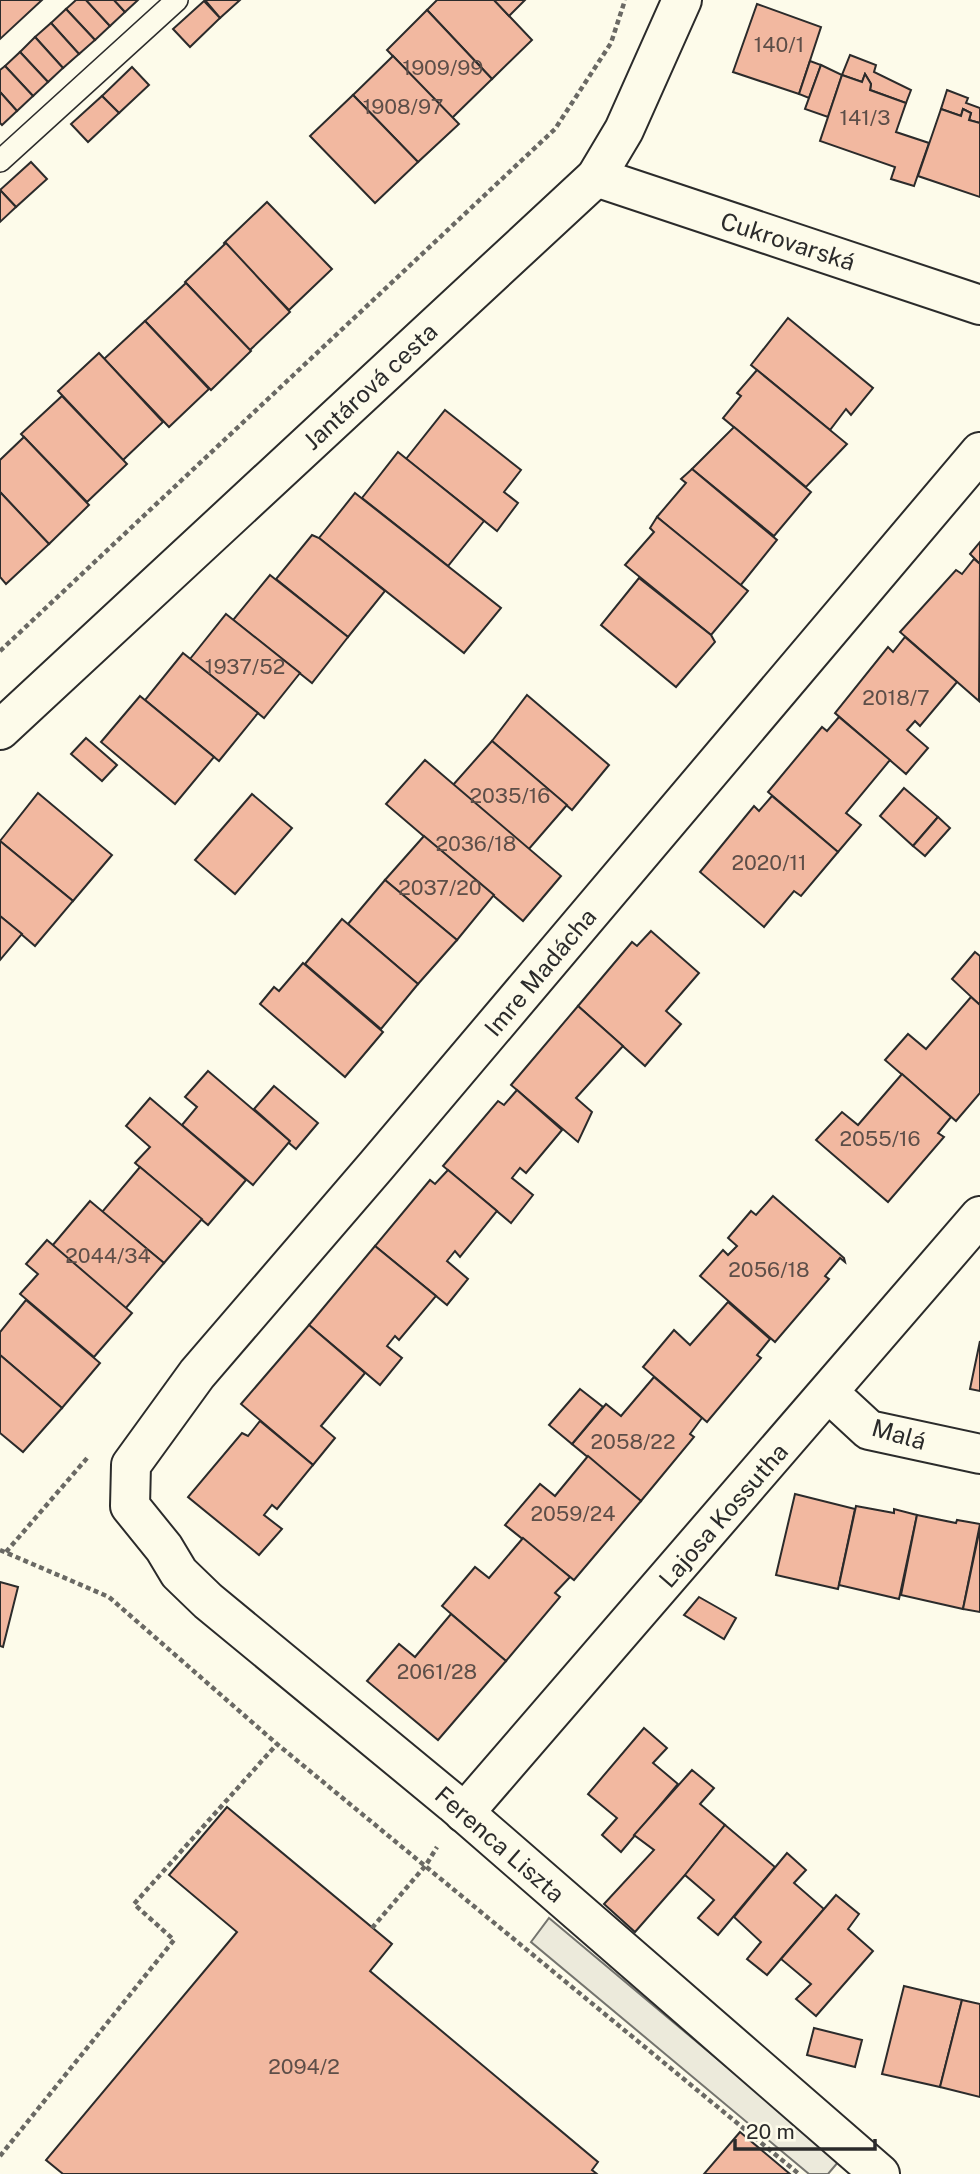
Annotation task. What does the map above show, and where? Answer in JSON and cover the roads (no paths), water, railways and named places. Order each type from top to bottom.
[{"type":"street","name":"Jantárová cesta","points":[[0,730],[596,177],[624,130],[682,0]]},
{"type":"street","name":"Cukrovarská","points":[[596,177],[980,305]]},
{"type":"street","name":"Imre Madácha","points":[[130,1506],[131,1465],[197,1374],[980,452]]},
{"type":"street","name":"Lajosa Kossutha","points":[[453,1825],[980,1216]]},
{"type":"street","name":"Malá","points":[[829,1393],[869,1430],[980,1454]]},
{"type":"street","name":"Ferenca Liszta","points":[[130,1506],[179,1573],[453,1825],[880,2174]]},
{"type":"lane","points":[[0,161],[177,0]]}]
